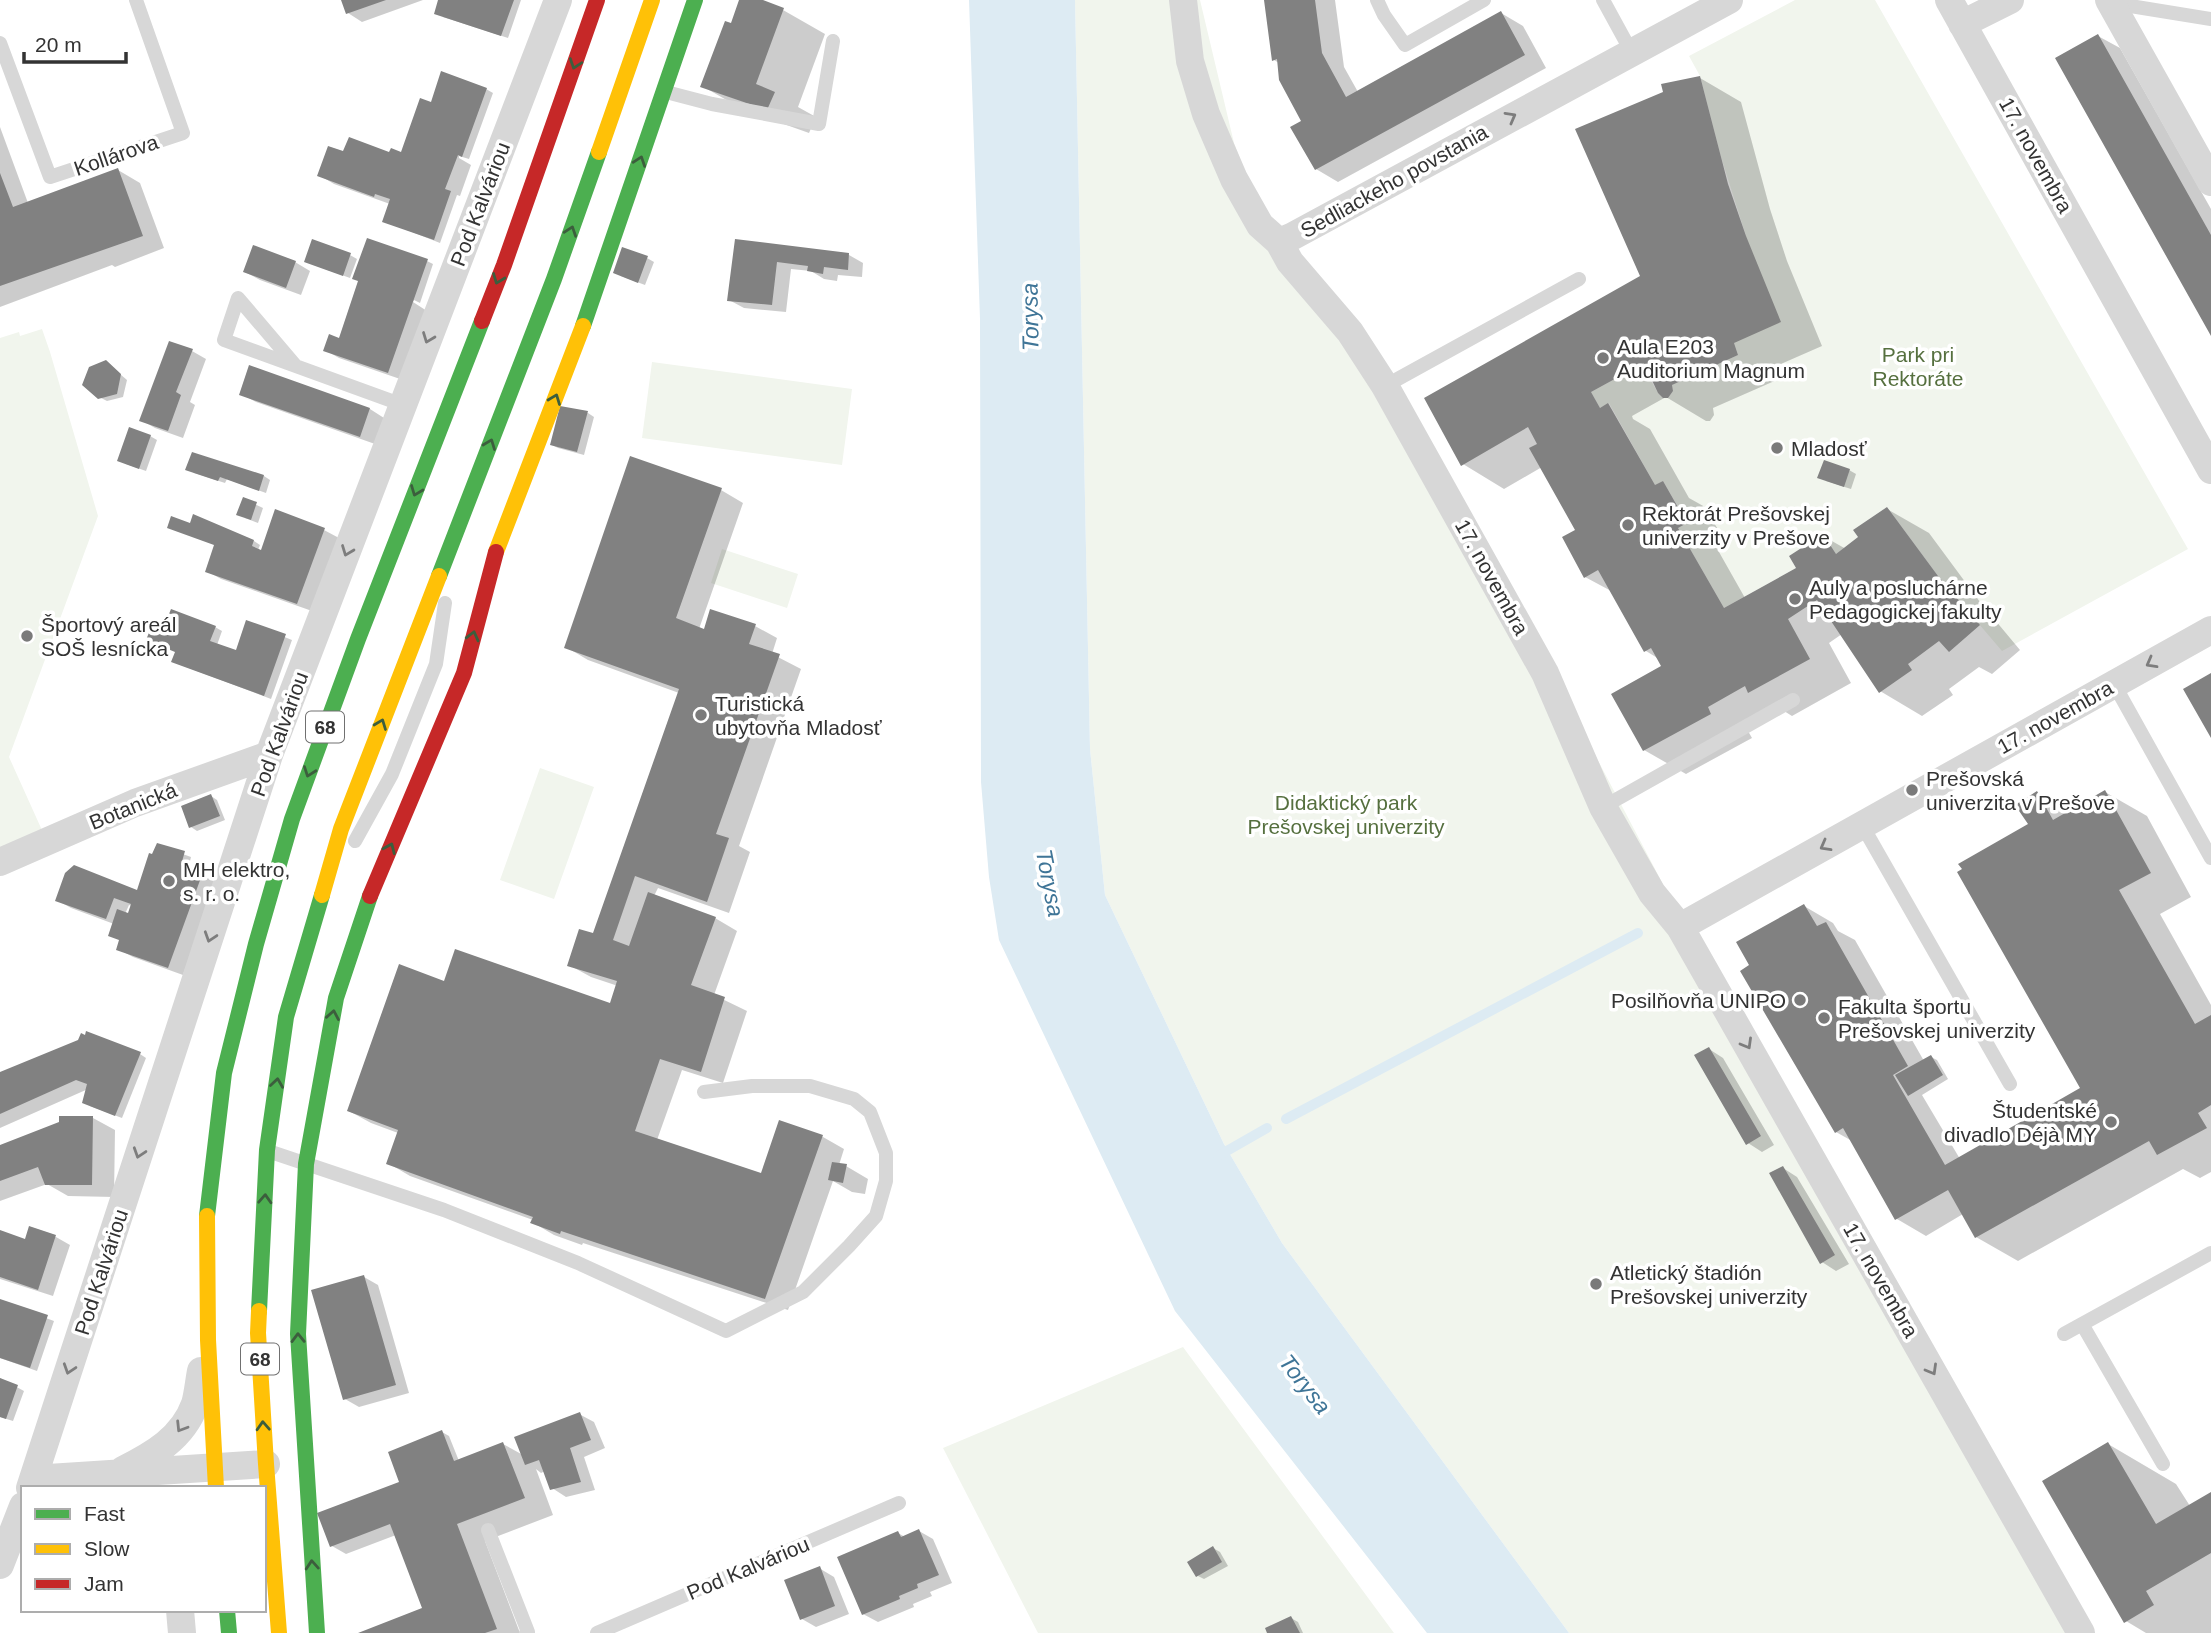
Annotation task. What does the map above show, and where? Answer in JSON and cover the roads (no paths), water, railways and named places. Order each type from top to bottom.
[{"type":"main road","name":"Pod Kalváriou","points":[[215,1478],[208,1340],[207,1210],[224,1073],[256,944],[288,832],[358,639],[504,265],[597,0]]},
{"type":"main road","name":"68","points":[[279,1633],[265,1464],[258,1333],[267,1150],[286,1017],[341,829],[554,279],[652,0]]},
{"type":"main road","points":[[317,1633],[298,1334],[306,1164],[336,998],[364,911],[464,673],[491,565],[596,293],[695,0]]},
{"type":"main road","points":[[227,1612],[229,1633]]},
{"type":"street","name":"Pod Kalváriou","points":[[265,1464],[215,1478],[31,1484],[269,755],[558,0]]},
{"type":"street","name":"Sedliackeho povstania","points":[[1183,0],[1190,61],[1206,114],[1234,179],[1261,225],[1279,242],[1729,0]]},
{"type":"street","name":"17. novembra","points":[[2010,0],[1956,12],[2211,470]]},
{"type":"street","points":[[2110,2],[2211,182]]},
{"type":"street","name":"17. novembra","points":[[1279,242],[1290,262],[1350,332],[1385,386],[1545,673],[1604,807],[1652,893],[1680,927],[2081,1633]]},
{"type":"street","name":"17. novembra","points":[[1680,927],[2211,630]]},
{"type":"street","name":"Botanická","points":[[0,862],[135,803],[269,755]]},
{"type":"street","points":[[117,1481],[176,1437],[195,1405],[208,1340]]},
{"type":"street","points":[[0,1565],[21,1511]]},
{"type":"street","points":[[180,1612],[182,1633]]},
{"type":"lane","name":"Kollárova","points":[[0,43],[50,177],[183,133],[136,0]]},
{"type":"lane","points":[[1377,0],[1405,45],[1484,0]]},
{"type":"lane","points":[[1602,0],[1632,53]]},
{"type":"lane","points":[[2110,2],[2211,19]]},
{"type":"lane","points":[[2193,16],[2211,6]]},
{"type":"lane","points":[[664,92],[819,124],[833,41]]},
{"type":"lane","points":[[1385,386],[1579,279]]},
{"type":"lane","points":[[295,365],[238,298],[224,340],[403,405]]},
{"type":"lane","points":[[320,903],[392,774],[436,663],[458,527]]},
{"type":"lane","points":[[2115,684],[2211,858]]},
{"type":"lane","points":[[1604,807],[1793,700]]},
{"type":"lane","points":[[1862,825],[2010,1084]]},
{"type":"lane","points":[[267,1150],[444,1210],[578,1263],[726,1331],[803,1292],[876,1216],[886,1181],[886,1153],[870,1112],[854,1098],[810,1086],[752,1086],[704,1092]]},
{"type":"lane","points":[[2064,1334],[2211,1253]]},
{"type":"lane","points":[[2082,1324],[2163,1464]]},
{"type":"lane","name":"Pod Kalváriou","points":[[597,1633],[899,1503]]},
{"type":"lane","points":[[488,1530],[528,1632],[526,1633]]},
{"type":"water","name":"Torysa","points":[[969,0],[1075,0],[1090,749],[1105,895],[1224,1144],[1282,1243],[1569,1633],[1427,1633],[1175,1311],[999,940],[989,877],[981,782],[980,319]]},
{"type":"waterway","points":[[1286,1119],[1638,933]]},
{"type":"waterway","points":[[1218,1156],[1267,1128]]},
{"type":"place","name":"Aula E203 Auditorium Magnum","points":[[1603,358]]},
{"type":"place","name":"Mladosť","points":[[1777,448]]},
{"type":"place","name":"Rektorát Prešovskej univerzity v Prešove","points":[[1628,525]]},
{"type":"place","name":"Auly a posluchárne Pedagogickej fakulty","points":[[1795,599]]},
{"type":"place","name":"Športový areál SOŠ lesnícka","points":[[27,636]]},
{"type":"place","name":"Turistická ubytovňa Mladosť","points":[[701,715]]},
{"type":"place","name":"Prešovská univerzita v Prešove","points":[[1912,790]]},
{"type":"place","name":"MH elektro, s. r. o.","points":[[169,881]]},
{"type":"place","name":"Posilňovňa UNIPO","points":[[1800,1000]]},
{"type":"place","name":"Fakulta športu Prešovskej univerzity","points":[[1824,1018]]},
{"type":"place","name":"Študentské divadlo Déjà MY","points":[[2111,1122]]},
{"type":"place","name":"Atletický štadión Prešovskej univerzity","points":[[1596,1284]]},
{"type":"park label","name":"Park pri Rektoráte","points":[[1918,366]]},
{"type":"park label","name":"Didaktický park Prešovskej univerzity","points":[[1346,814]]}]
